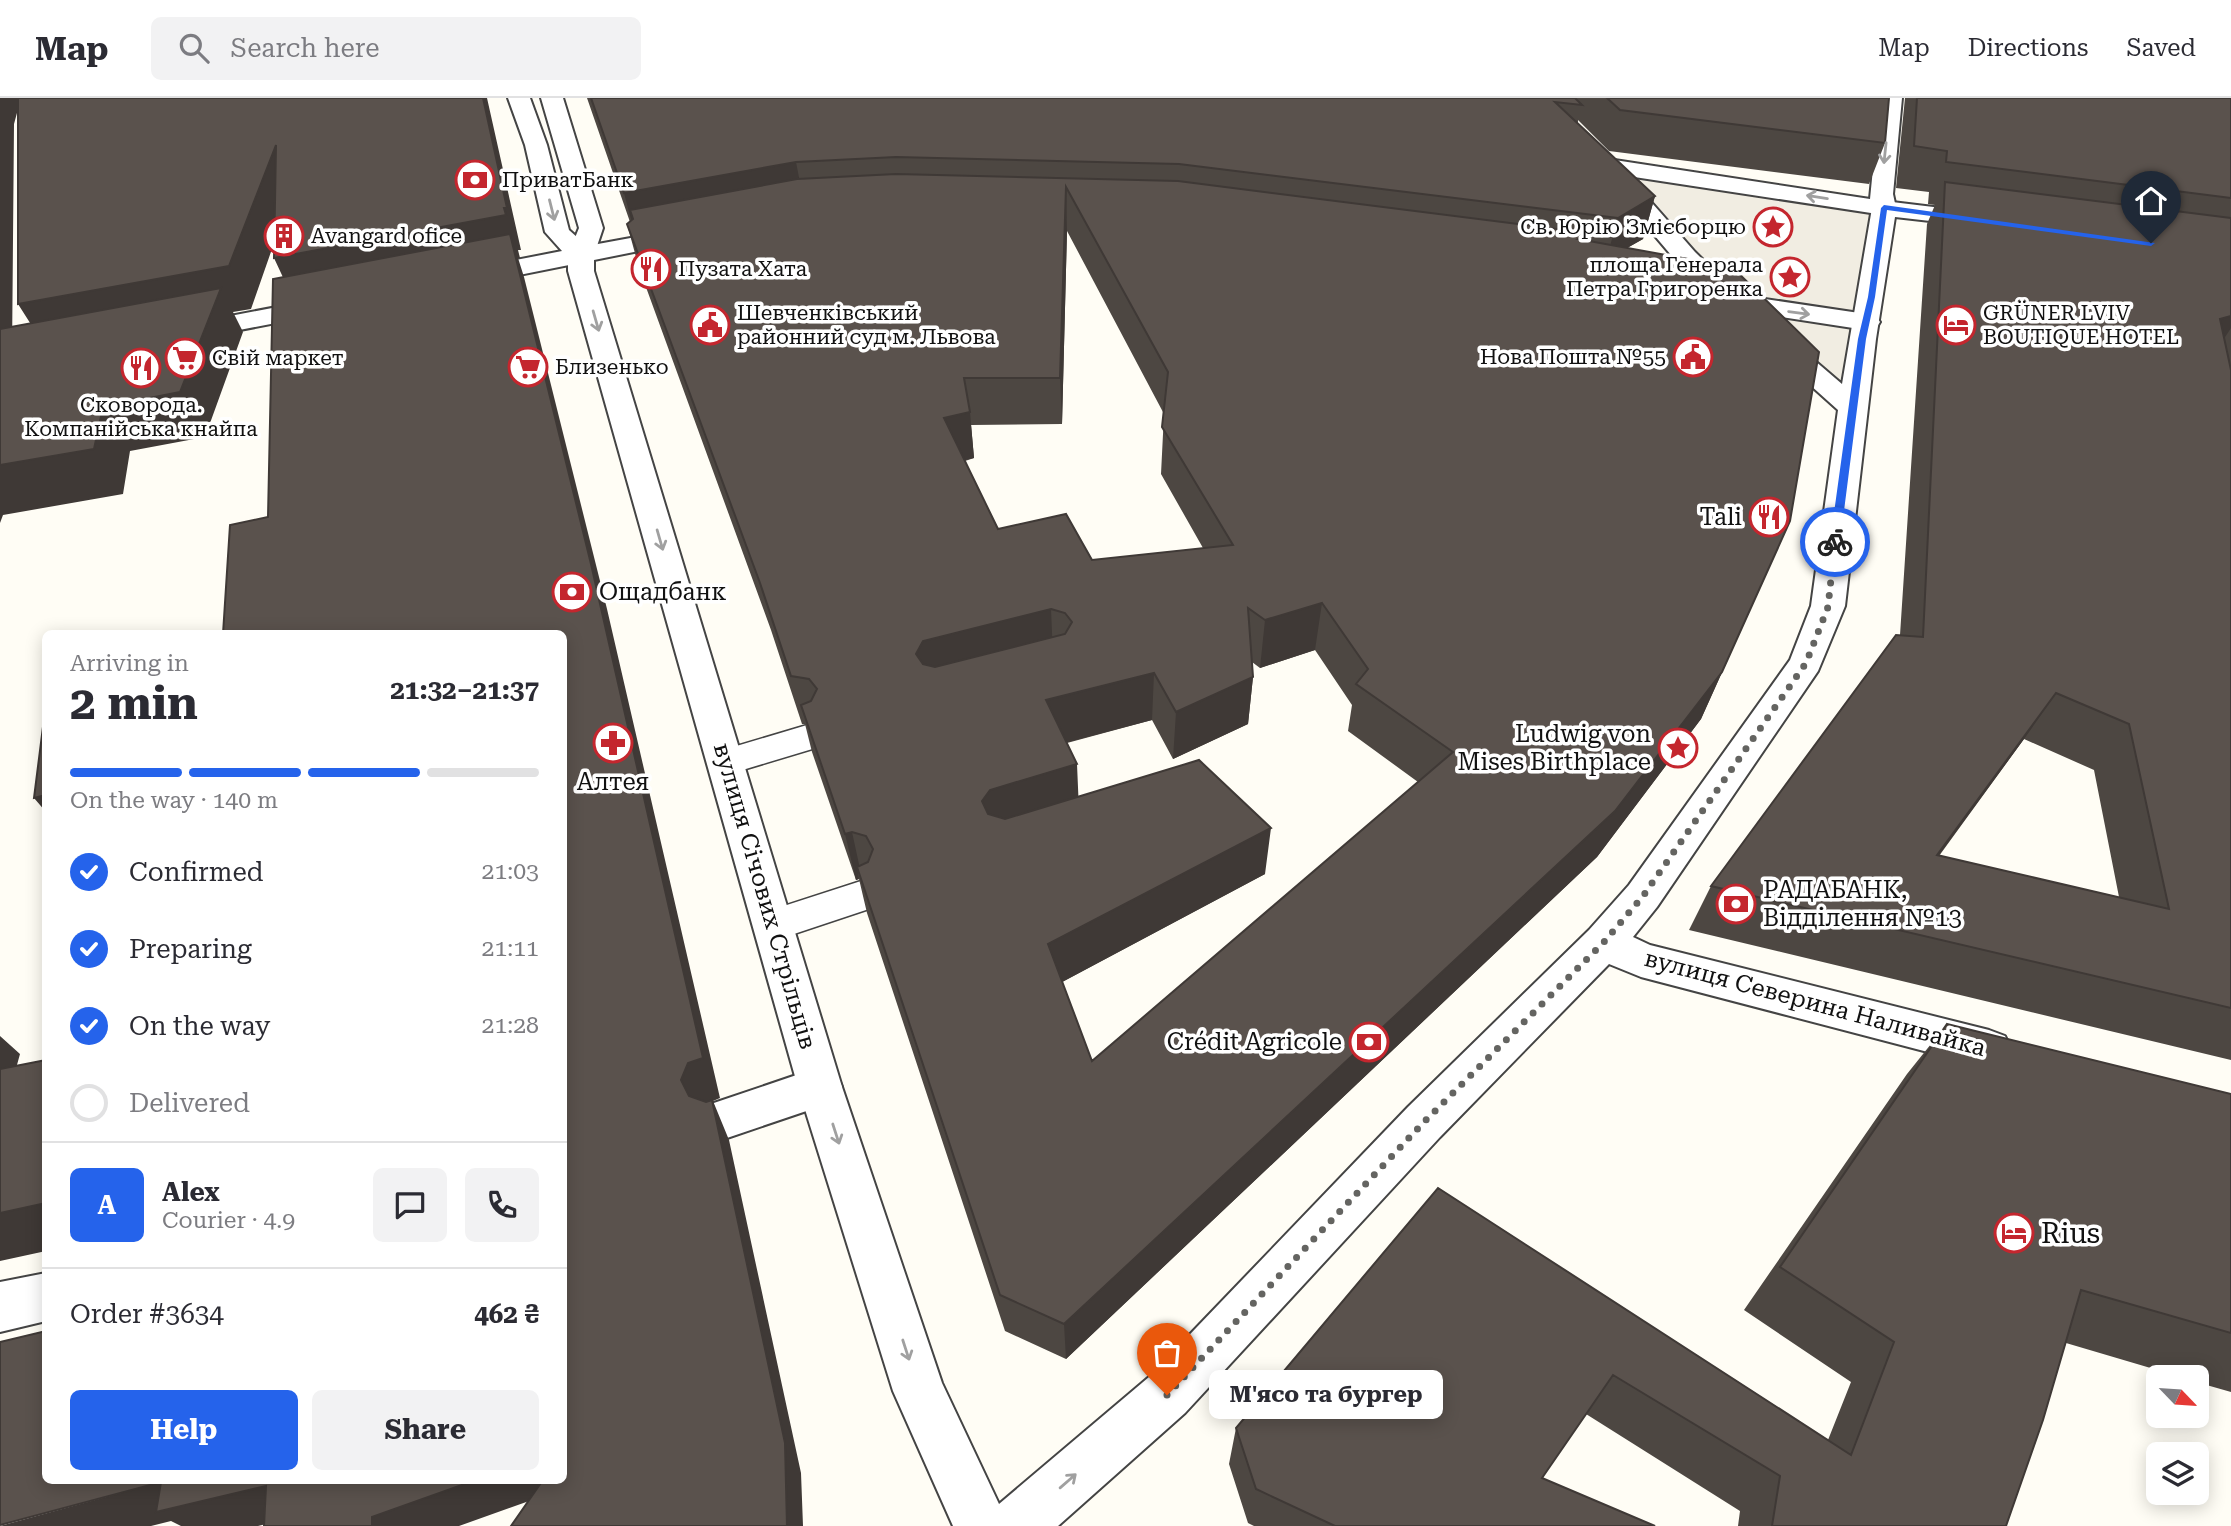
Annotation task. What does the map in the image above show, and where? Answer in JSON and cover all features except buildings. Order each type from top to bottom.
[{"type":"street","points":[[519,98],[536,145],[557,232],[581,255]]},
{"type":"street","name":"вулиця Січових Стрільців","points":[[552,98],[591,228],[581,255],[581,271],[820,1087],[919,1391],[981,1526]]},
{"type":"street","points":[[1016,1526],[1167,1395],[1424,1122],[1604,942],[1643,896],[1806,663],[1828,607],[1838,509],[1884,208],[1881,194],[1891,98]]},
{"type":"street","points":[[1589,147],[1686,257],[1732,303],[1854,410]]},
{"type":"street","points":[[1608,166],[1884,208],[2004,223]]},
{"type":"street","points":[[438,284],[710,231]]},
{"type":"street","points":[[1682,284],[1732,303],[1866,322]]},
{"type":"street","points":[[166,336],[343,302]]},
{"type":"street","name":"вулиця Северина Наливайка","points":[[1604,942],[1641,960],[2030,1059]]},
{"type":"street","points":[[724,1119],[820,1087]]},
{"type":"street","points":[[0,1307],[42,1298]]},
{"type":"lane","points":[[726,762],[807,738]]},
{"type":"lane","points":[[773,925],[861,896]]},
{"type":"shaded area","name":"площа Генерала Петра Григоренка","points":[[1608,166],[1884,208],[1854,409]]},
{"type":"way so far","points":[[1167,1395],[1424,1122],[1604,942],[1643,896],[1806,663],[1828,607],[1835,542]]},
{"type":"place","name":"ПриватБанк","points":[[475,180]]},
{"type":"place","name":"Св. Юрію Змієборцю","points":[[1773,227]]},
{"type":"place","name":"Avangard ofice","points":[[284,236]]},
{"type":"place","name":"Пузата Хата","points":[[651,269]]},
{"type":"place","name":"площа Генерала Петра Григоренка","points":[[1790,277]]},
{"type":"place","name":"Шевченківський районний суд м. Львова","points":[[710,325]]},
{"type":"place","name":"GRÜNER LVIV BOUTIQUE HOTEL","points":[[1956,325]]},
{"type":"place","name":"Нова Пошта №55","points":[[1693,357]]},
{"type":"place","name":"Свій маркет","points":[[185,358]]},
{"type":"place","name":"Близенько","points":[[528,367]]},
{"type":"place","name":"Сковорода. Компанійська кнайпа","points":[[141,368]]},
{"type":"place","name":"Tali","points":[[1769,517]]},
{"type":"place","name":"Ощадбанк","points":[[572,592]]},
{"type":"place","name":"Алтея","points":[[613,743]]},
{"type":"place","name":"Ludwig von Mises Birthplace","points":[[1678,748]]},
{"type":"place","name":"РАДАБАНК, Відділення №13","points":[[1736,904]]},
{"type":"place","name":"Crédit Agricole","points":[[1369,1042]]},
{"type":"place","name":"Rius","points":[[2014,1233]]},
{"type":"place","name":"М'ясо та бургер","points":[[1167,1395]]},
{"type":"route","points":[[1835,542],[1862,339],[1884,208],[2151,243]]}]
